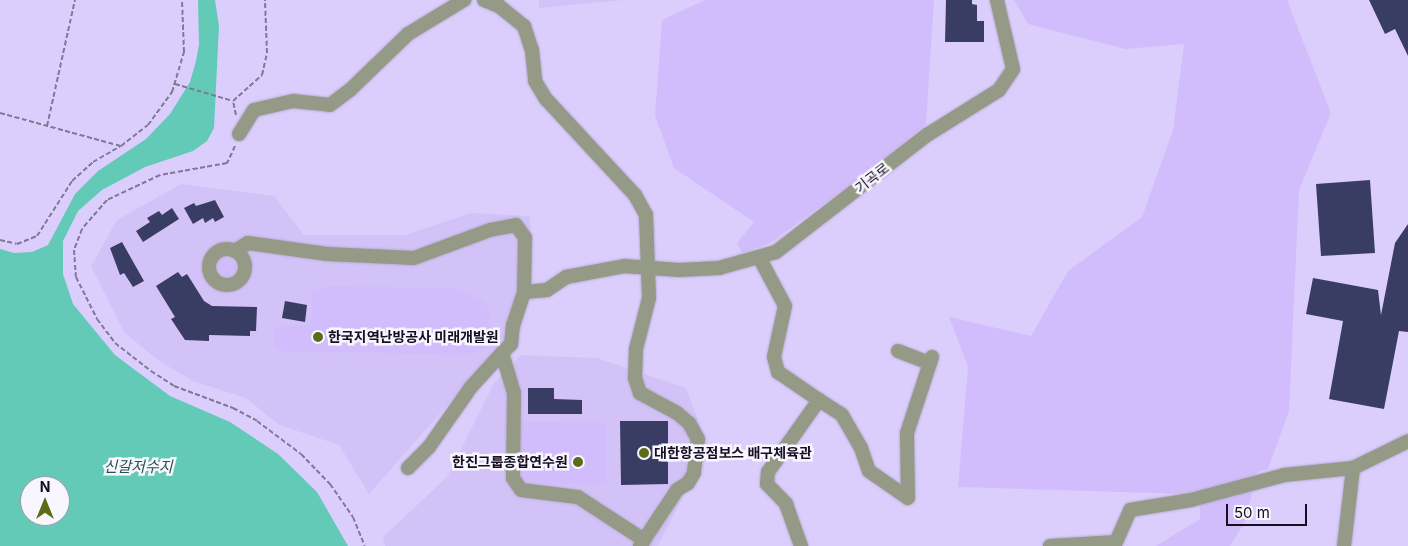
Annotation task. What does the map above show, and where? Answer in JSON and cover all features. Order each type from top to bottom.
[{"type":"street","points":[[240,134],[254,110],[293,101],[330,105],[350,90],[408,34],[464,0]]},
{"type":"street","points":[[484,0],[499,6],[524,26],[532,50],[535,82],[546,98],[635,196],[646,215],[649,298],[634,357],[635,378],[640,392],[689,423],[698,439],[694,473],[688,483],[677,490],[642,543],[578,497],[521,490],[513,478],[514,392],[502,353]]},
{"type":"street","name":"기곡로","points":[[524,292],[547,290],[566,278],[624,266],[649,269],[719,268],[776,252],[927,136],[999,90],[1012,69],[997,0]]},
{"type":"street","points":[[235,250],[248,243],[327,254],[414,258],[490,230],[516,225],[525,238],[524,292],[513,324],[511,344],[471,387],[429,447],[408,468]]},
{"type":"street","points":[[758,257],[785,306],[774,357],[778,372],[842,415],[861,448],[869,471],[908,498],[907,433],[931,360],[898,351]]},
{"type":"street","points":[[801,546],[786,504],[767,484],[768,472],[819,400]]},
{"type":"street","points":[[1050,546],[1116,542],[1130,510],[1191,500],[1284,475],[1353,468],[1408,441]]},
{"type":"street","points":[[1344,546],[1353,468]]},
{"type":"path","points":[[47,126],[75,0]]},
{"type":"path","points":[[0,240],[17,244],[37,236],[72,180],[93,162],[121,146],[148,125],[175,84],[184,52],[182,0]]},
{"type":"path","points":[[233,101],[262,75],[267,53],[265,0]]},
{"type":"path","points":[[175,84],[233,101]]},
{"type":"path","points":[[233,101],[240,134],[227,163],[160,175],[107,200],[82,229],[74,250],[76,277],[83,296],[103,327],[116,343],[151,371],[174,386],[233,408],[257,422],[301,454],[330,484],[353,518],[365,546]]},
{"type":"path","points":[[0,113],[121,146]]},
{"type":"shaded area","points":[[539,0],[624,0],[539,8]]},
{"type":"shaded area","points":[[705,0],[934,0],[926,124],[880,163],[770,243],[742,253],[737,243],[754,222],[674,168],[655,116],[662,20]]},
{"type":"shaded area","points":[[1014,0],[1287,0],[1331,113],[1299,190],[1289,411],[1268,469],[1257,472],[1245,522],[1230,546],[1156,546],[1200,519],[1200,490],[1184,494],[958,487],[968,367],[949,317],[1031,336],[1068,271],[1142,217],[1173,130],[1184,44],[1125,49],[1028,24]]},
{"type":"shaded area","name":"한국지역난방공사 미래개발원","points":[[181,184],[274,196],[304,235],[405,235],[471,213],[530,216],[532,253],[504,341],[369,494],[339,445],[279,425],[246,398],[193,381],[159,361],[124,332],[91,266],[117,220]]},
{"type":"shaded area","points":[[227,258],[233,261],[236,267],[233,273],[227,276],[221,273],[218,267],[221,261]]},
{"type":"shaded area","points":[[326,286],[457,288],[482,301],[490,311],[490,339],[485,349],[468,355],[280,351],[273,341],[273,330],[284,325],[308,325],[312,317],[312,293]]},
{"type":"shaded area","name":"한진그룹종합연수원","points":[[521,355],[597,358],[686,388],[708,447],[658,546],[385,546],[383,537],[447,477],[494,383]]},
{"type":"shaded area","points":[[521,422],[606,423],[606,484],[521,483]]},
{"type":"water","name":"신갈저수지","points":[[198,0],[215,0],[219,26],[214,128],[207,141],[193,151],[145,167],[102,190],[78,211],[63,241],[63,274],[73,304],[115,355],[170,396],[230,422],[278,454],[317,492],[348,546],[0,546],[0,249],[14,253],[32,252],[48,245],[75,194],[98,171],[146,139],[170,114],[190,82],[199,45]]},
{"type":"building","points":[[946,0],[972,0],[972,4],[977,5],[977,21],[984,21],[984,42],[945,42]]},
{"type":"building","points":[[1369,0],[1408,0],[1408,56],[1395,29],[1385,34]]},
{"type":"building","points":[[1370,180],[1375,253],[1321,256],[1316,184]]},
{"type":"building","points":[[215,200],[224,217],[215,222],[213,218],[205,223],[203,218],[193,224],[184,208],[194,203],[196,206]]},
{"type":"building","points":[[172,208],[179,219],[143,242],[136,231],[150,222],[147,218],[159,211],[162,215]]},
{"type":"building","points":[[1408,224],[1408,332],[1399,331],[1384,409],[1329,399],[1343,321],[1306,314],[1313,278],[1378,290],[1381,315],[1395,243]]},
{"type":"building","points":[[122,242],[144,281],[133,287],[124,273],[120,275],[110,248]]},
{"type":"building","points":[[178,272],[182,277],[187,274],[204,301],[212,306],[257,307],[256,331],[250,331],[250,336],[209,335],[209,341],[185,340],[171,319],[175,317],[156,286]]},
{"type":"building","points":[[285,301],[307,305],[305,322],[282,318]]},
{"type":"building","points":[[528,388],[554,388],[554,399],[582,400],[582,414],[528,414]]},
{"type":"building","name":"대한항공점보스 배구체육관","points":[[620,421],[668,421],[668,484],[621,485]]},
{"type":"place","name":"한국지역난방공사 미래개발원","points":[[318,337]]},
{"type":"place","name":"대한항공점보스 배구체육관","points":[[644,453]]},
{"type":"place","name":"한진그룹종합연수원","points":[[578,462]]}]
